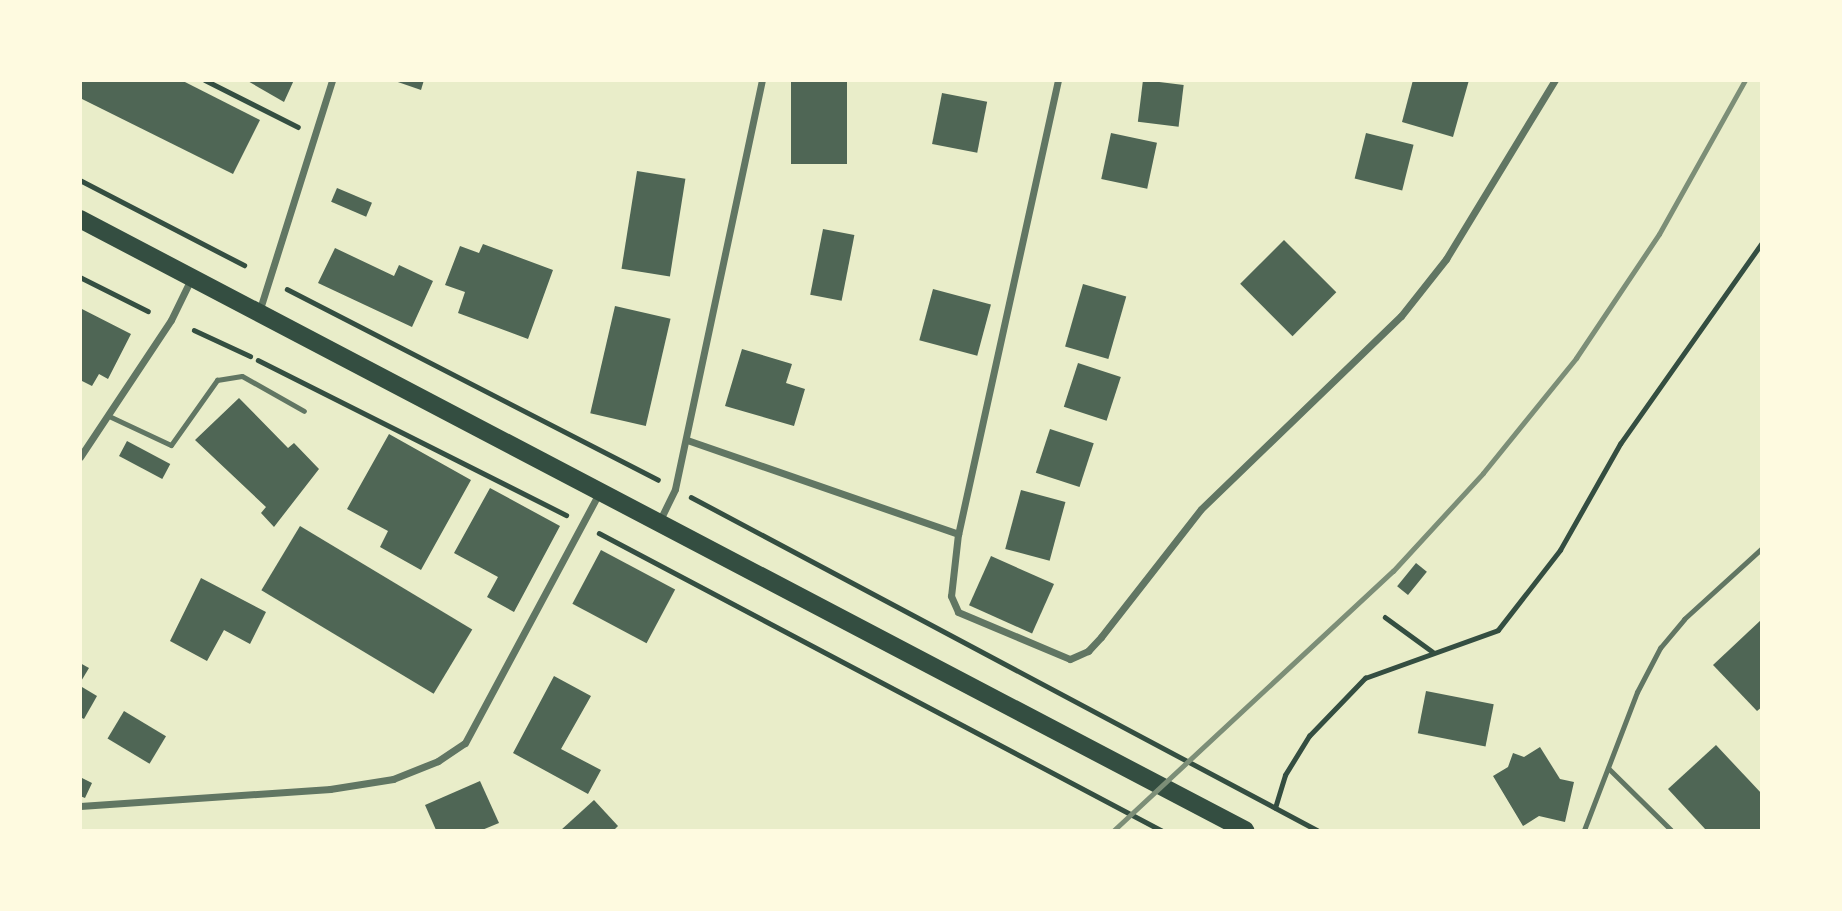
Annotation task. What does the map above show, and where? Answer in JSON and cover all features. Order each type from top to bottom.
[{"type":"main road","points":[[80,219],[601,489],[1245,831]]},
{"type":"street","points":[[259,312],[332,80]]},
{"type":"street","points":[[660,520],[675,489],[687,440],[762,80]]},
{"type":"street","points":[[1058,80],[958,534],[951,596],[958,612],[1070,659],[1088,650],[1201,509],[1401,316],[1446,259],[1555,80]]},
{"type":"street","points":[[80,457],[111,417],[171,320],[192,278]]},
{"type":"street","points":[[687,440],[958,534]]},
{"type":"street","points":[[80,806],[330,789],[393,779],[438,761],[464,743],[601,489]]},
{"type":"lane","points":[[111,417],[171,445],[217,380],[242,376],[304,411]]},
{"type":"lane","points":[[1584,831],[1637,692],[1660,648],[1684,619],[1762,548]]},
{"type":"lane","points":[[1608,768],[1671,831]]},
{"type":"path","points":[[205,80],[315,135]]},
{"type":"path","points":[[80,180],[244,265]]},
{"type":"path","points":[[1275,808],[1285,775],[1309,736],[1365,677],[1498,630],[1560,551],[1620,444],[1762,243]]},
{"type":"path","points":[[80,277],[148,312]]},
{"type":"path","points":[[287,289],[1049,685],[1317,831]]},
{"type":"path","points":[[194,330],[320,388],[573,519]]},
{"type":"path","points":[[599,533],[1161,831]]},
{"type":"path","points":[[1385,617],[1433,652]]},
{"type":"building","points":[[80,80],[181,80],[260,120],[233,174],[80,98]]},
{"type":"building","points":[[246,80],[294,80],[284,102]]},
{"type":"building","points":[[392,80],[424,80],[421,90]]},
{"type":"building","points":[[791,80],[847,80],[847,164],[791,164]]},
{"type":"building","points":[[1143,80],[1184,85],[1179,127],[1138,122]]},
{"type":"building","points":[[1413,80],[1469,80],[1453,137],[1402,122]]},
{"type":"building","points":[[942,93],[987,102],[977,153],[932,144]]},
{"type":"building","points":[[1111,133],[1157,143],[1147,189],[1101,179]]},
{"type":"building","points":[[1366,133],[1414,145],[1402,190],[1355,179]]},
{"type":"building","points":[[637,171],[685,179],[670,276],[622,269]]},
{"type":"building","points":[[337,188],[372,203],[366,217],[331,202]]},
{"type":"building","points":[[823,229],[854,235],[842,301],[810,295]]},
{"type":"building","points":[[1284,240],[1336,292],[1292,336],[1240,284]]},
{"type":"building","points":[[483,244],[553,270],[528,339],[458,313],[465,292],[445,285],[460,246],[479,253]]},
{"type":"building","points":[[335,248],[394,276],[399,265],[433,281],[412,327],[318,283]]},
{"type":"building","points":[[1083,284],[1126,296],[1108,359],[1065,346]]},
{"type":"building","points":[[933,289],[991,305],[977,356],[919,340]]},
{"type":"building","points":[[615,306],[671,319],[646,426],[590,413]]},
{"type":"building","points":[[80,308],[131,334],[108,379],[99,374],[92,386],[80,380]]},
{"type":"building","points":[[742,349],[792,364],[786,383],[805,389],[794,426],[725,406]]},
{"type":"building","points":[[1078,363],[1121,377],[1107,421],[1064,407]]},
{"type":"building","points":[[239,398],[288,448],[294,443],[319,469],[274,527],[261,513],[266,507],[195,440]]},
{"type":"building","points":[[1050,429],[1094,443],[1080,487],[1036,473]]},
{"type":"building","points":[[389,434],[471,480],[421,570],[380,547],[388,531],[347,509]]},
{"type":"building","points":[[127,441],[170,464],[162,479],[119,456]]},
{"type":"building","points":[[490,488],[560,526],[514,612],[487,597],[498,577],[454,553]]},
{"type":"building","points":[[1021,490],[1065,502],[1050,561],[1005,549]]},
{"type":"building","points":[[300,526],[472,630],[434,694],[261,590]]},
{"type":"building","points":[[601,550],[675,589],[647,643],[572,604]]},
{"type":"building","points":[[991,556],[1054,584],[1032,633],[969,605]]},
{"type":"building","points":[[1416,563],[1427,572],[1408,595],[1397,586]]},
{"type":"building","points":[[201,578],[266,612],[250,644],[224,630],[207,661],[170,641]]},
{"type":"building","points":[[1762,619],[1762,707],[1757,711],[1713,665]]},
{"type":"building","points":[[80,663],[89,668],[80,683]]},
{"type":"building","points":[[554,676],[591,696],[561,749],[601,770],[588,794],[513,753]]},
{"type":"building","points":[[82,687],[97,696],[84,719],[80,717]]},
{"type":"building","points":[[1426,691],[1494,704],[1486,746],[1418,733]]},
{"type":"building","points":[[124,711],[166,736],[150,764],[108,738]]},
{"type":"building","points":[[1716,745],[1762,794],[1762,830],[1706,830],[1668,789]]},
{"type":"building","points":[[1540,747],[1560,779],[1574,782],[1565,822],[1539,816],[1523,826],[1493,776],[1508,767],[1513,753],[1524,757]]},
{"type":"building","points":[[80,777],[92,783],[85,798],[80,796]]},
{"type":"building","points":[[480,781],[499,823],[482,830],[436,830],[425,805]]},
{"type":"building","points":[[594,800],[618,826],[614,830],[561,830]]},
{"type":"railway","points":[[1114,830],[1393,571],[1483,473],[1576,358],[1659,234],[1745,80]]}]
